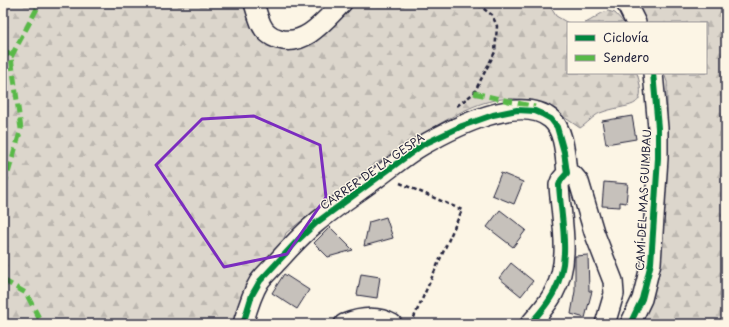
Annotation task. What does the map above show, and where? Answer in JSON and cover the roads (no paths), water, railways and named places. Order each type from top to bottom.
[{"type":"street","points":[[254,3],[261,24],[270,35],[284,41],[292,41],[301,38],[316,28],[342,3]]},
{"type":"street","points":[[626,3],[636,22]]},
{"type":"street","name":"CAMÍ DEL MAS GUIMBAU","points":[[630,324],[642,299],[651,263],[658,158],[658,128],[653,74]]},
{"type":"street","name":"CARRER DE LA GESPA","points":[[243,324],[252,295],[260,281],[316,223],[422,145],[456,128],[478,119],[517,110],[534,111],[547,116],[555,123],[560,133],[567,173]]},
{"type":"street","points":[[530,324],[548,302],[555,290],[562,269],[564,227],[560,185],[561,180],[567,173],[574,176],[579,182],[594,232],[613,281],[614,294],[605,324]]},
{"type":"street","points":[[344,324],[364,318],[377,318],[392,324]]}]
